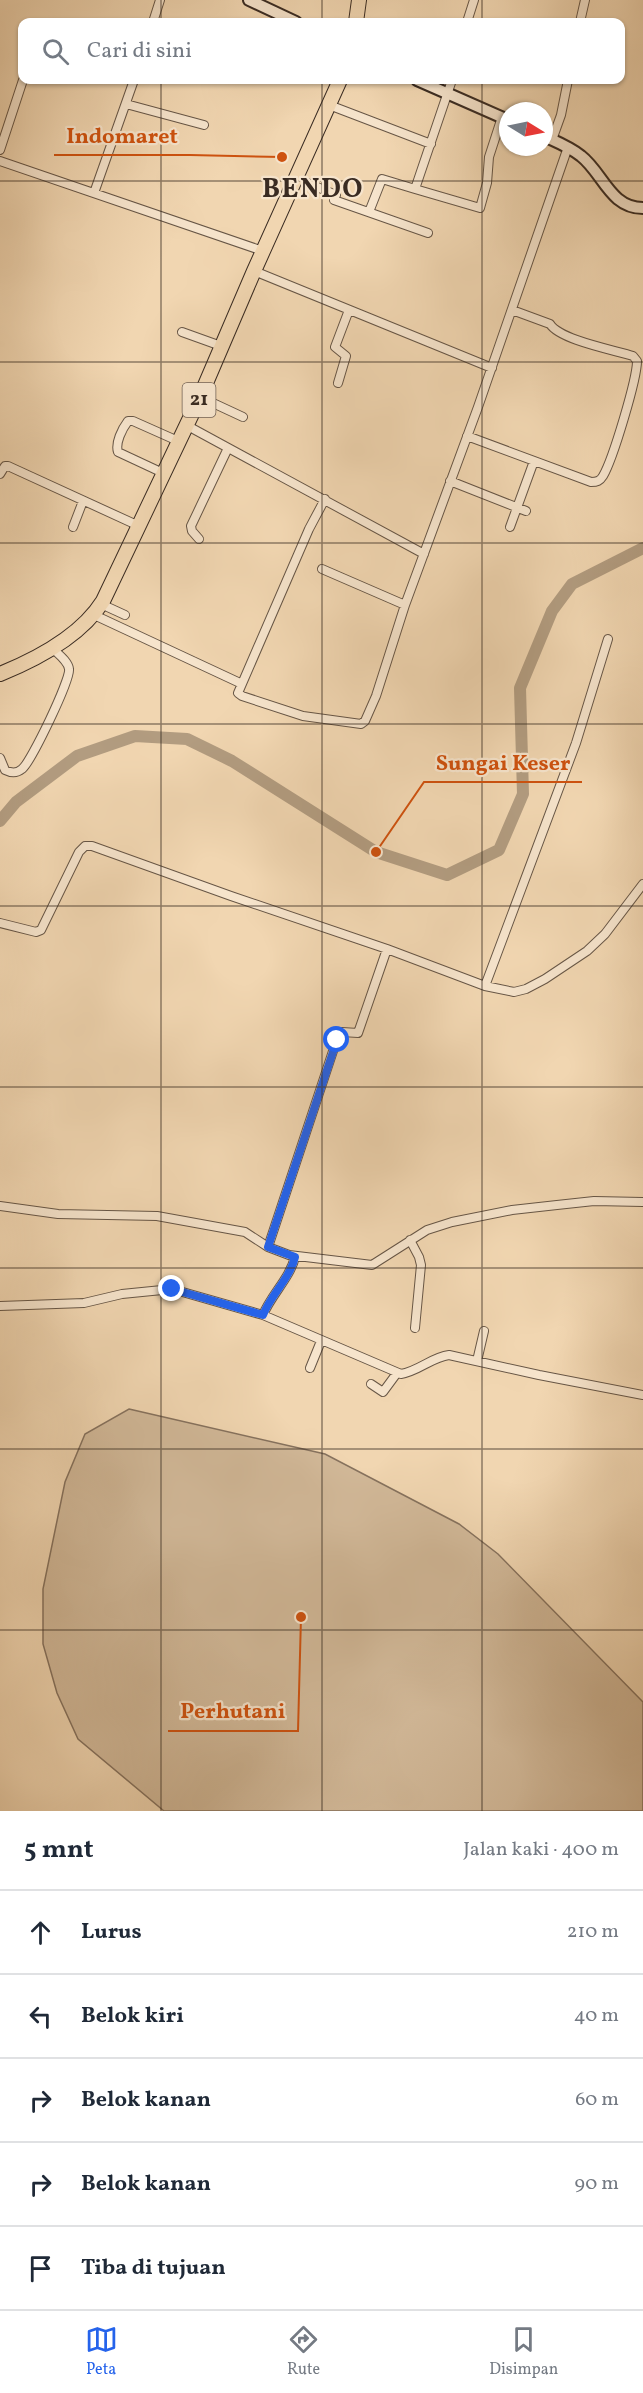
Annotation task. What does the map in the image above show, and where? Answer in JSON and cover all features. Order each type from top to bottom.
[{"type":"highway","points":[[357,18],[359,0]]},
{"type":"highway","name":"21","points":[[0,674],[52,648],[97,609],[140,526],[200,397],[338,84]]},
{"type":"main road","points":[[249,0],[287,18]]},
{"type":"main road","points":[[427,84],[499,116]]},
{"type":"main road","points":[[553,140],[568,147],[586,160],[615,197],[628,206],[643,208]]},
{"type":"street","points":[[154,18],[160,0]]},
{"type":"street","points":[[468,18],[474,0]]},
{"type":"street","points":[[581,18],[585,0]]},
{"type":"street","points":[[0,150],[22,84]]},
{"type":"street","points":[[94,194],[133,84]]},
{"type":"street","points":[[415,189],[451,84]]},
{"type":"street","points":[[553,129],[561,114],[567,84]]},
{"type":"street","points":[[126,104],[204,125]]},
{"type":"street","points":[[329,105],[430,144]]},
{"type":"street","points":[[369,212],[382,179],[480,208],[487,183],[489,157],[499,133]]},
{"type":"street","points":[[325,499],[240,683],[238,693],[303,716],[335,722],[363,723],[376,696],[405,605],[492,368],[568,147]]},
{"type":"street","points":[[0,161],[263,251]]},
{"type":"street","points":[[296,178],[336,195],[334,200],[428,233]]},
{"type":"street","points":[[254,271],[492,368]]},
{"type":"street","points":[[338,382],[346,356],[336,347],[349,310]]},
{"type":"street","points":[[467,436],[591,482],[598,482],[610,459],[629,398],[637,361],[633,356],[568,336],[550,324],[512,310]]},
{"type":"street","points":[[182,332],[221,346]]},
{"type":"street","points":[[200,397],[243,417]]},
{"type":"street","points":[[163,473],[118,452],[117,446],[125,424],[130,420],[178,441]]},
{"type":"street","points":[[186,425],[424,554]]},
{"type":"street","points":[[199,539],[192,531],[192,526],[228,448]]},
{"type":"street","points":[[510,527],[534,461]]},
{"type":"street","points":[[0,474],[5,466],[8,466],[140,526]]},
{"type":"street","points":[[450,481],[526,511]]},
{"type":"street","points":[[73,527],[83,501]]},
{"type":"street","points":[[322,569],[405,605]]},
{"type":"street","points":[[97,609],[240,683]]},
{"type":"street","points":[[97,609],[124,615]]},
{"type":"street","points":[[485,986],[573,752],[608,639]]},
{"type":"street","points":[[0,758],[5,770],[9,772],[16,772],[27,765],[62,693],[69,677],[69,668],[52,648]]},
{"type":"street","points":[[0,923],[36,932],[41,930],[50,915],[69,868],[82,848],[88,845],[387,949],[485,986],[514,992],[544,980],[587,951],[605,934],[643,884]]},
{"type":"street","points":[[269,1245],[338,1036],[344,1031],[358,1033],[387,949]]},
{"type":"street","points":[[0,1206],[58,1214],[157,1216],[245,1232],[295,1257],[372,1265],[427,1230],[452,1222],[512,1210],[594,1201],[643,1202]]},
{"type":"street","points":[[410,1240],[421,1265],[415,1328]]},
{"type":"street","points":[[264,1314],[291,1269],[295,1257]]},
{"type":"street","points":[[0,1306],[84,1303],[122,1294],[165,1288],[264,1314],[397,1373],[418,1369],[440,1357],[449,1355],[643,1395]]},
{"type":"street","points":[[477,1361],[484,1331]]},
{"type":"street","points":[[310,1368],[321,1341]]},
{"type":"street","points":[[370,1384],[383,1392],[397,1373]]},
{"type":"shaded area","points":[[129,1409],[325,1454],[459,1524],[498,1554],[643,1702],[643,1811],[164,1811],[78,1739],[57,1693],[43,1644],[43,1589],[65,1482],[85,1434]]},
{"type":"waterway","points":[[0,821],[16,802],[77,756],[135,736],[187,739],[232,761],[376,852],[447,875],[499,850],[523,794],[520,688],[552,611],[572,584],[643,548]]},
{"type":"place","name":"Indomaret","points":[[282,157]]},
{"type":"place","name":"Sungai Keser","points":[[376,852]]},
{"type":"place","name":"Perhutani","points":[[301,1617]]},
{"type":"district","name":"BENDO","points":[[313,190]]},
{"type":"route","points":[[172,1289],[263,1315],[294,1264],[295,1257],[268,1247],[337,1040]]}]
